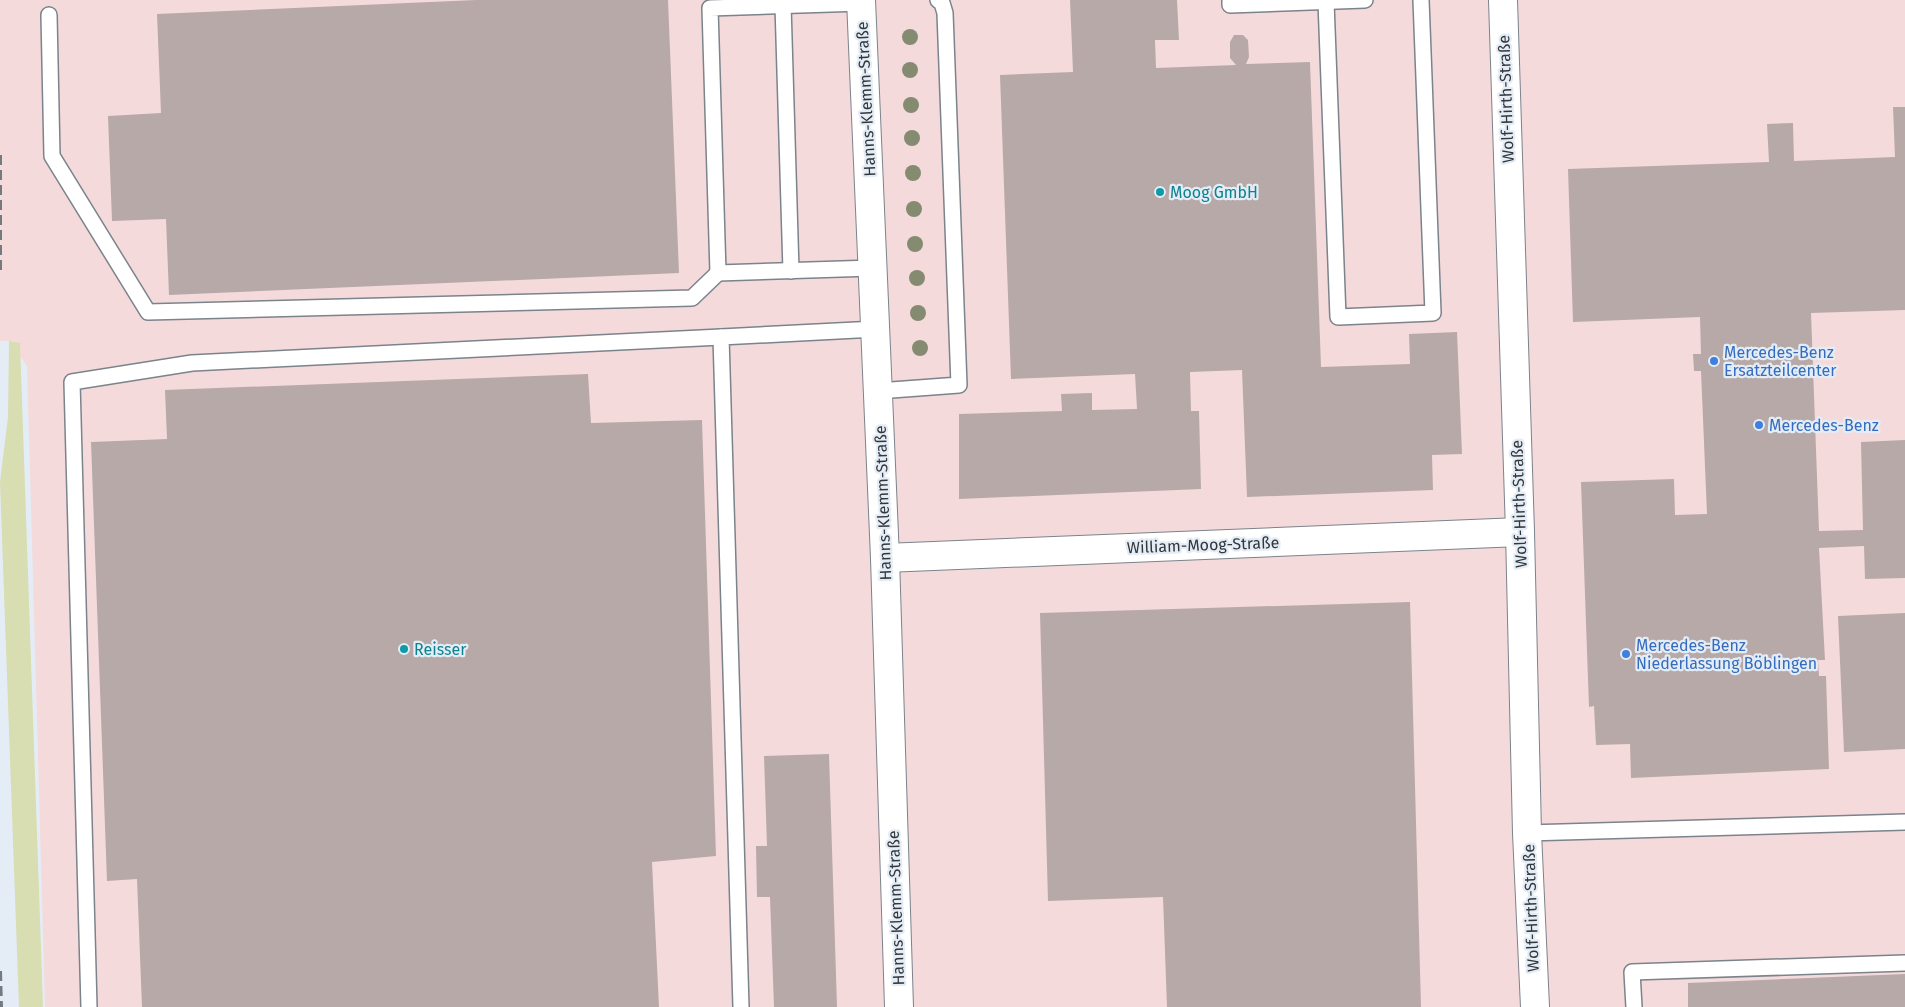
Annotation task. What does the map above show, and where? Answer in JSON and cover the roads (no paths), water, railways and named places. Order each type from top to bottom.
[{"type":"street","name":"Wolf-Hirth-Straße","points":[[1503,0],[1520,532],[1527,833],[1535,1007]]},
{"type":"street","name":"Hanns-Klemm-Straße","points":[[862,1],[885,558],[899,1007]]},
{"type":"street","name":"William-Moog-Straße","points":[[885,558],[1520,532]]},
{"type":"lane","points":[[878,392],[959,385],[946,13],[942,3],[938,0]]},
{"type":"lane","points":[[1230,0],[1230,5],[1365,0]]},
{"type":"lane","points":[[1326,2],[1338,317],[1433,313],[1421,0]]},
{"type":"lane","points":[[718,274],[710,8],[862,1]]},
{"type":"lane","points":[[783,5],[791,271]]},
{"type":"lane","points":[[49,15],[52,156],[148,312],[692,298],[718,274],[873,268]]},
{"type":"lane","points":[[89,1007],[72,382],[192,362],[876,330]]},
{"type":"lane","points":[[721,337],[741,1007]]},
{"type":"lane","points":[[1527,833],[1905,822]]},
{"type":"lane","points":[[1634,1007],[1632,972],[1905,963]]},
{"type":"railway","points":[[0,155],[0,272]]},
{"type":"railway","points":[[0,971],[1,1007]]},
{"type":"place","name":"Moog GmbH","points":[[1160,192]]},
{"type":"place","name":"Mercedes-Benz Ersatzteilcenter","points":[[1714,361]]},
{"type":"place","name":"Mercedes-Benz","points":[[1759,425]]},
{"type":"place","name":"Reisser","points":[[404,649]]},
{"type":"place","name":"Mercedes-Benz Niederlassung Böblingen","points":[[1626,654]]}]
